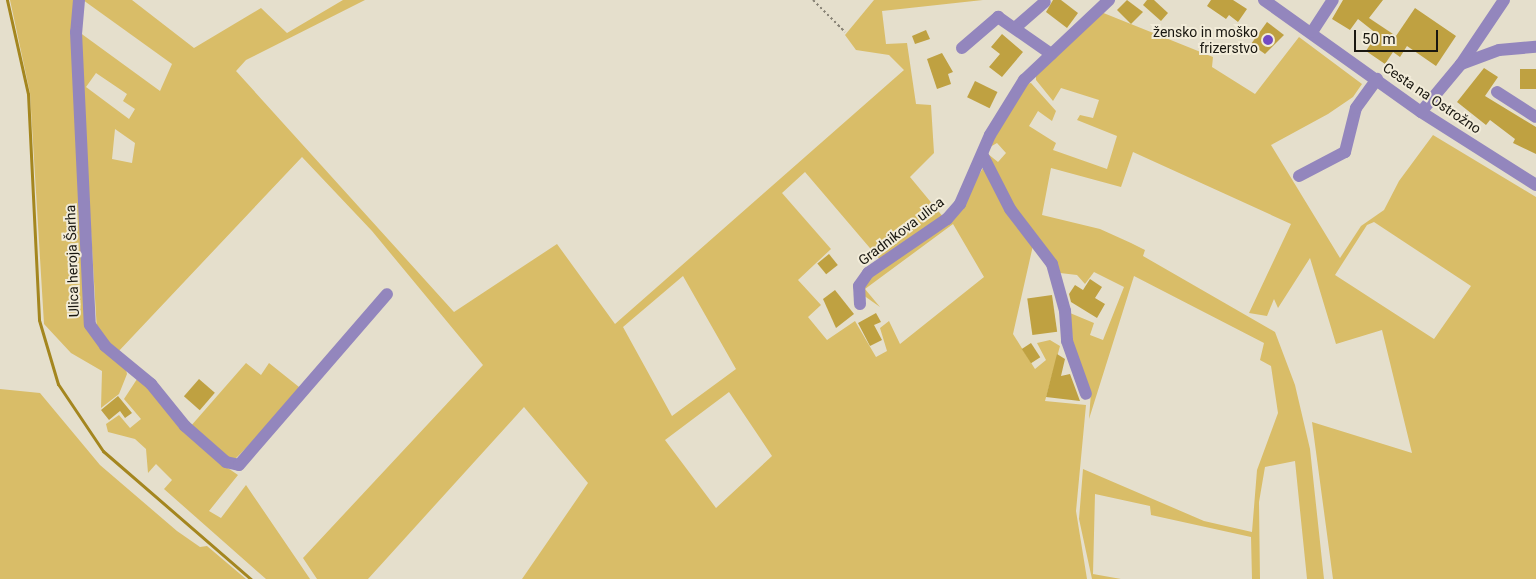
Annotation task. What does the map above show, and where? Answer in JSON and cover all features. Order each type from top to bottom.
[{"type":"street","name":"Ulica heroja Šarha","points":[[79,0],[76,32],[90,325],[105,346],[151,384],[185,426],[226,462],[239,466],[387,294]]},
{"type":"street","name":"Gradnikova ulica","points":[[860,304],[860,281],[947,219],[960,204],[1015,92],[1051,54],[1109,0]]},
{"type":"street","name":"Cesta na Ostrožno","points":[[1264,0],[1312,32],[1421,112],[1536,185]]},
{"type":"street","points":[[1312,32],[1334,0]]},
{"type":"street","points":[[1421,112],[1461,64],[1504,0]]},
{"type":"street","points":[[1016,27],[1045,2]]},
{"type":"street","points":[[962,48],[994,18],[1002,18],[1051,54]]},
{"type":"street","points":[[1461,64],[1499,50],[1536,47]]},
{"type":"street","points":[[1299,176],[1345,152],[1356,108],[1376,79]]},
{"type":"street","points":[[1497,92],[1536,117]]},
{"type":"street","points":[[984,156],[1010,209],[1052,264],[1065,311],[1067,342],[1086,394]]},
{"type":"path","points":[[813,0],[845,32]]},
{"type":"shaded area","points":[[10,0],[74,0],[85,308],[125,365],[127,374],[119,394],[101,408],[102,371],[71,353],[44,324],[30,93]]},
{"type":"shaded area","points":[[83,0],[132,0],[194,48],[261,8],[287,33],[343,0],[365,0],[246,60],[236,71],[454,312],[557,244],[615,324],[904,70],[889,55],[856,50],[845,35],[874,0],[983,0],[882,11],[886,44],[907,43],[916,104],[931,105],[934,153],[910,177],[944,218],[881,261],[805,172],[782,193],[831,249],[798,280],[821,305],[808,317],[827,340],[855,321],[876,357],[887,351],[880,328],[889,321],[900,344],[984,277],[953,224],[865,289],[880,307],[863,295],[866,279],[953,218],[983,168],[1034,241],[1013,334],[1035,369],[1046,360],[1037,343],[1050,340],[1060,346],[1045,401],[1086,405],[1076,511],[1087,579],[522,579],[588,483],[524,407],[368,579],[317,579],[303,558],[483,365],[372,231],[302,157],[117,353],[97,331],[79,32],[160,91],[172,64]],"holes":[[[96,73],[127,94],[123,101],[135,109],[129,119],[86,87]],[[115,129],[135,143],[132,163],[112,159]],[[683,276],[736,369],[672,416],[623,327]],[[729,392],[772,456],[716,508],[665,440]]]},
{"type":"shaded area","points":[[1101,12],[1213,57],[1212,67],[1255,94],[1299,37],[1362,84],[1353,97],[1328,114],[1271,145],[1340,258],[1361,226],[1384,210],[1399,181],[1433,135],[1536,197],[1536,579],[1333,579],[1312,422],[1412,453],[1382,330],[1336,344],[1310,258],[1278,308],[1274,299],[1267,316],[1249,313],[1291,224],[1133,152],[1121,187],[1051,168],[1042,215],[1100,229],[1145,250],[1143,256],[1275,332],[1295,385],[1310,449],[1324,579],[1307,579],[1295,461],[1265,467],[1259,502],[1260,579],[1252,579],[1251,537],[1151,515],[1150,506],[1095,494],[1093,574],[1121,579],[1092,579],[1079,519],[1083,469],[1204,521],[1252,532],[1257,470],[1278,413],[1271,366],[1260,360],[1264,343],[1134,276],[1089,419],[1091,392],[1073,343],[1070,313],[1094,323],[1090,335],[1103,340],[1124,287],[1094,272],[1085,284],[1077,275],[1060,273],[1017,214],[988,154],[998,162],[1006,153],[997,143],[990,147],[1024,84],[1031,83],[1056,111],[1052,121],[1038,111],[1029,126],[1056,143],[1053,150],[1107,169],[1117,136],[1077,120],[1080,115],[1093,118],[1099,100],[1061,88],[1053,101],[1036,80],[1036,73]],"holes":[[[1374,222],[1471,286],[1434,339],[1335,275],[1367,225]]]},
{"type":"shaded area","points":[[246,363],[261,375],[269,363],[304,391],[232,462],[190,427]]},
{"type":"shaded area","points":[[139,376],[222,464],[238,475],[209,511],[221,518],[246,485],[310,579],[266,579],[164,489],[172,480],[156,464],[148,473],[146,449],[135,439],[108,432],[106,424],[119,415],[130,428],[141,419],[124,399]]},
{"type":"shaded area","points":[[0,389],[40,393],[100,465],[177,531],[200,547],[207,546],[246,579],[0,579]]},
{"type":"building","points":[[1053,0],[1061,0],[1078,13],[1067,28],[1046,12]]},
{"type":"building","points":[[1127,0],[1143,12],[1131,24],[1117,10]]},
{"type":"building","points":[[1147,0],[1154,0],[1168,13],[1161,21],[1143,5]]},
{"type":"building","points":[[1211,0],[1233,0],[1247,9],[1238,22],[1229,15],[1226,19],[1207,6]]},
{"type":"building","points":[[1343,0],[1383,0],[1369,18],[1396,36],[1415,8],[1456,36],[1436,66],[1407,46],[1400,57],[1393,52],[1385,64],[1366,51],[1377,34],[1358,19],[1350,30],[1332,19]]},
{"type":"building","name":"žensko in moško frizerstvo","points":[[1267,22],[1284,35],[1265,54],[1251,44]]},
{"type":"building","points":[[926,30],[930,39],[915,44],[912,36]]},
{"type":"building","points":[[1002,34],[1023,52],[1002,77],[989,67],[1000,54],[991,47]]},
{"type":"building","points":[[942,53],[953,72],[948,74],[951,84],[937,89],[927,59]]},
{"type":"building","points":[[1484,68],[1498,77],[1485,96],[1536,127],[1536,154],[1513,143],[1515,139],[1490,120],[1486,125],[1457,102]]},
{"type":"building","points":[[1520,69],[1536,69],[1536,89],[1520,89]]},
{"type":"building","points":[[975,81],[997,92],[990,108],[967,97]]},
{"type":"building","points":[[829,254],[838,265],[826,274],[817,263]]},
{"type":"building","points":[[1090,279],[1102,287],[1095,298],[1105,304],[1097,318],[1071,302],[1069,294],[1075,285],[1083,290]]},
{"type":"building","points":[[835,290],[854,314],[836,328],[823,299]]},
{"type":"building","points":[[1052,295],[1057,332],[1032,335],[1027,298]]},
{"type":"building","points":[[876,313],[881,322],[874,325],[882,340],[870,346],[858,323]]},
{"type":"building","points":[[1031,343],[1040,357],[1031,363],[1022,349]]},
{"type":"building","points":[[1057,354],[1065,359],[1061,376],[1070,374],[1080,401],[1046,397]]},
{"type":"building","points":[[199,379],[215,393],[200,410],[184,396]]},
{"type":"building","points":[[118,396],[132,413],[125,418],[120,411],[109,420],[101,410]]},
{"type":"waterway","points":[[7,0],[28,94],[39,320],[58,384],[103,451],[251,579]]},
{"type":"place","name":"žensko in moško frizerstvo","points":[[1268,40]]}]
